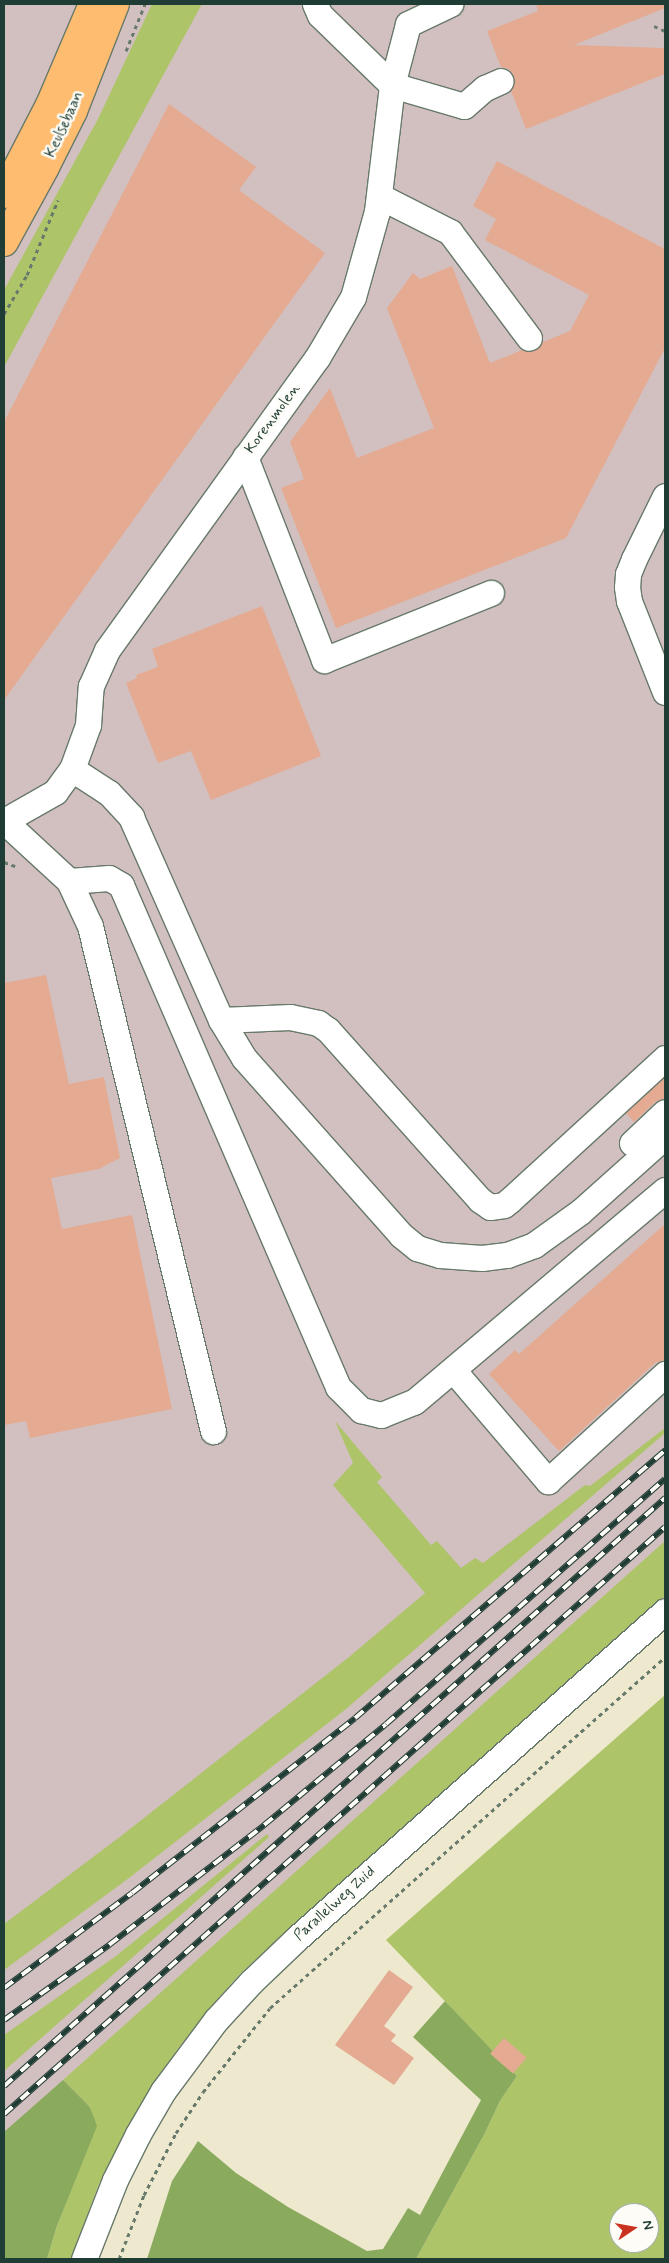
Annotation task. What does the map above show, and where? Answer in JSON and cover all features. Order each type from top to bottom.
[{"type":"main road","name":"Keulsebaan","points":[[4,194],[50,106],[92,4]]},
{"type":"main road","name":"Keulsebaan","points":[[4,242],[73,111],[115,4]]},
{"type":"street","points":[[315,4],[320,15],[392,84],[464,106],[485,88],[501,81]]},
{"type":"street","name":"Korenmolen","points":[[212,1432],[90,926],[69,881],[43,854],[4,821],[55,792],[72,769],[88,725],[91,686],[107,650],[317,358],[352,297],[374,221],[379,196],[392,84],[408,24],[450,4]]},
{"type":"street","points":[[379,196],[450,232],[529,338]]},
{"type":"street","points":[[246,456],[324,660],[492,593]]},
{"type":"street","points":[[665,496],[628,574],[629,601],[665,692]]},
{"type":"street","points":[[72,769],[109,793],[131,817],[221,1020],[252,1069],[408,1242],[426,1252],[482,1258],[507,1255],[534,1244],[550,1235],[665,1136]]},
{"type":"street","points":[[69,881],[109,878],[121,885],[338,1387],[361,1410],[381,1415],[414,1402],[454,1371],[665,1190]]},
{"type":"street","points":[[221,1020],[290,1016],[318,1023],[328,1030],[480,1200],[490,1207],[504,1205],[510,1200],[665,1058]]},
{"type":"street","points":[[507,1255],[665,1112]]},
{"type":"street","points":[[454,1371],[548,1481],[665,1374]]},
{"type":"street","name":"Parallelweg Zuid","points":[[84,2259],[115,2180],[138,2134],[163,2091],[216,2020],[251,1982],[296,1939],[665,1611]]},
{"type":"path","points":[[654,26],[665,32]]},
{"type":"path","points":[[119,2259],[144,2195],[176,2133],[203,2092],[270,2008],[665,1657]]},
{"type":"shaded area","points":[[4,4],[665,4],[665,1575],[4,2181]]},
{"type":"green space","points":[[152,4],[202,4],[4,367],[4,290],[98,119]]},
{"type":"green space","points":[[335,1421],[382,1477],[377,1482],[431,1545],[437,1541],[461,1568],[475,1558],[483,1563],[585,1485],[590,1486],[665,1428],[665,1433],[346,1709],[129,1878],[4,1970],[4,1924],[121,1836],[349,1657],[425,1593],[333,1485],[353,1463]]},
{"type":"green space","points":[[665,1541],[665,1596],[273,1944],[241,1973],[214,2003],[177,2050],[133,2118],[99,2184],[71,2259],[47,2259],[57,2226],[96,2126],[90,2107],[63,2080]]},
{"type":"green space","points":[[665,1695],[665,2259],[416,2259],[485,2133],[500,2101],[517,2076],[386,1940]]},
{"type":"green space","points":[[267,1834],[269,1837],[4,2071],[4,2035],[116,1956]]},
{"type":"green space","points":[[445,2001],[517,2076],[500,2101],[485,2133],[416,2259],[147,2259],[172,2181],[198,2141],[236,2173],[288,2207],[367,2251],[383,2249],[408,2208],[420,2215],[481,2100],[413,2037]]},
{"type":"green space","points":[[63,2080],[90,2107],[97,2126],[57,2226],[47,2259],[4,2259],[4,2132]]},
{"type":"building","points":[[536,4],[665,4],[665,8],[574,45],[664,48],[665,74],[526,129],[511,91],[515,83],[514,76],[509,69],[501,67],[487,31],[538,11]]},
{"type":"building","points":[[169,104],[256,167],[239,190],[325,253],[4,700],[4,422]]},
{"type":"building","points":[[497,161],[665,249],[665,348],[566,538],[336,628],[281,488],[304,479],[290,442],[330,388],[357,458],[434,428],[387,308],[413,273],[420,279],[452,266],[490,363],[522,350],[531,352],[538,349],[543,342],[570,331],[589,295],[485,240],[496,219],[473,206]]},
{"type":"building","points":[[262,606],[321,756],[211,800],[191,751],[158,763],[126,683],[137,678],[136,675],[158,667],[152,649]]},
{"type":"building","points":[[46,975],[69,1084],[104,1077],[120,1158],[99,1169],[51,1178],[62,1229],[132,1215],[172,1409],[30,1438],[26,1421],[4,1425],[4,983]]},
{"type":"building","points":[[665,1077],[665,1098],[655,1102],[634,1122],[626,1113]]},
{"type":"building","points":[[665,1224],[665,1360],[655,1363],[559,1451],[489,1374],[515,1350],[519,1354]]},
{"type":"building","points":[[389,1970],[413,1987],[384,2026],[396,2035],[391,2041],[414,2058],[394,2085],[335,2045]]},
{"type":"building","points":[[504,2038],[527,2058],[513,2074],[490,2054]]},
{"type":"railway","points":[[4,1988],[132,1893],[355,1718],[665,1450]]},
{"type":"railway","points":[[4,2020],[109,1945],[264,1825],[386,1724],[665,1479]]},
{"type":"railway","points":[[4,2086],[665,1498]]},
{"type":"railway","points":[[4,2114],[665,1527]]}]
